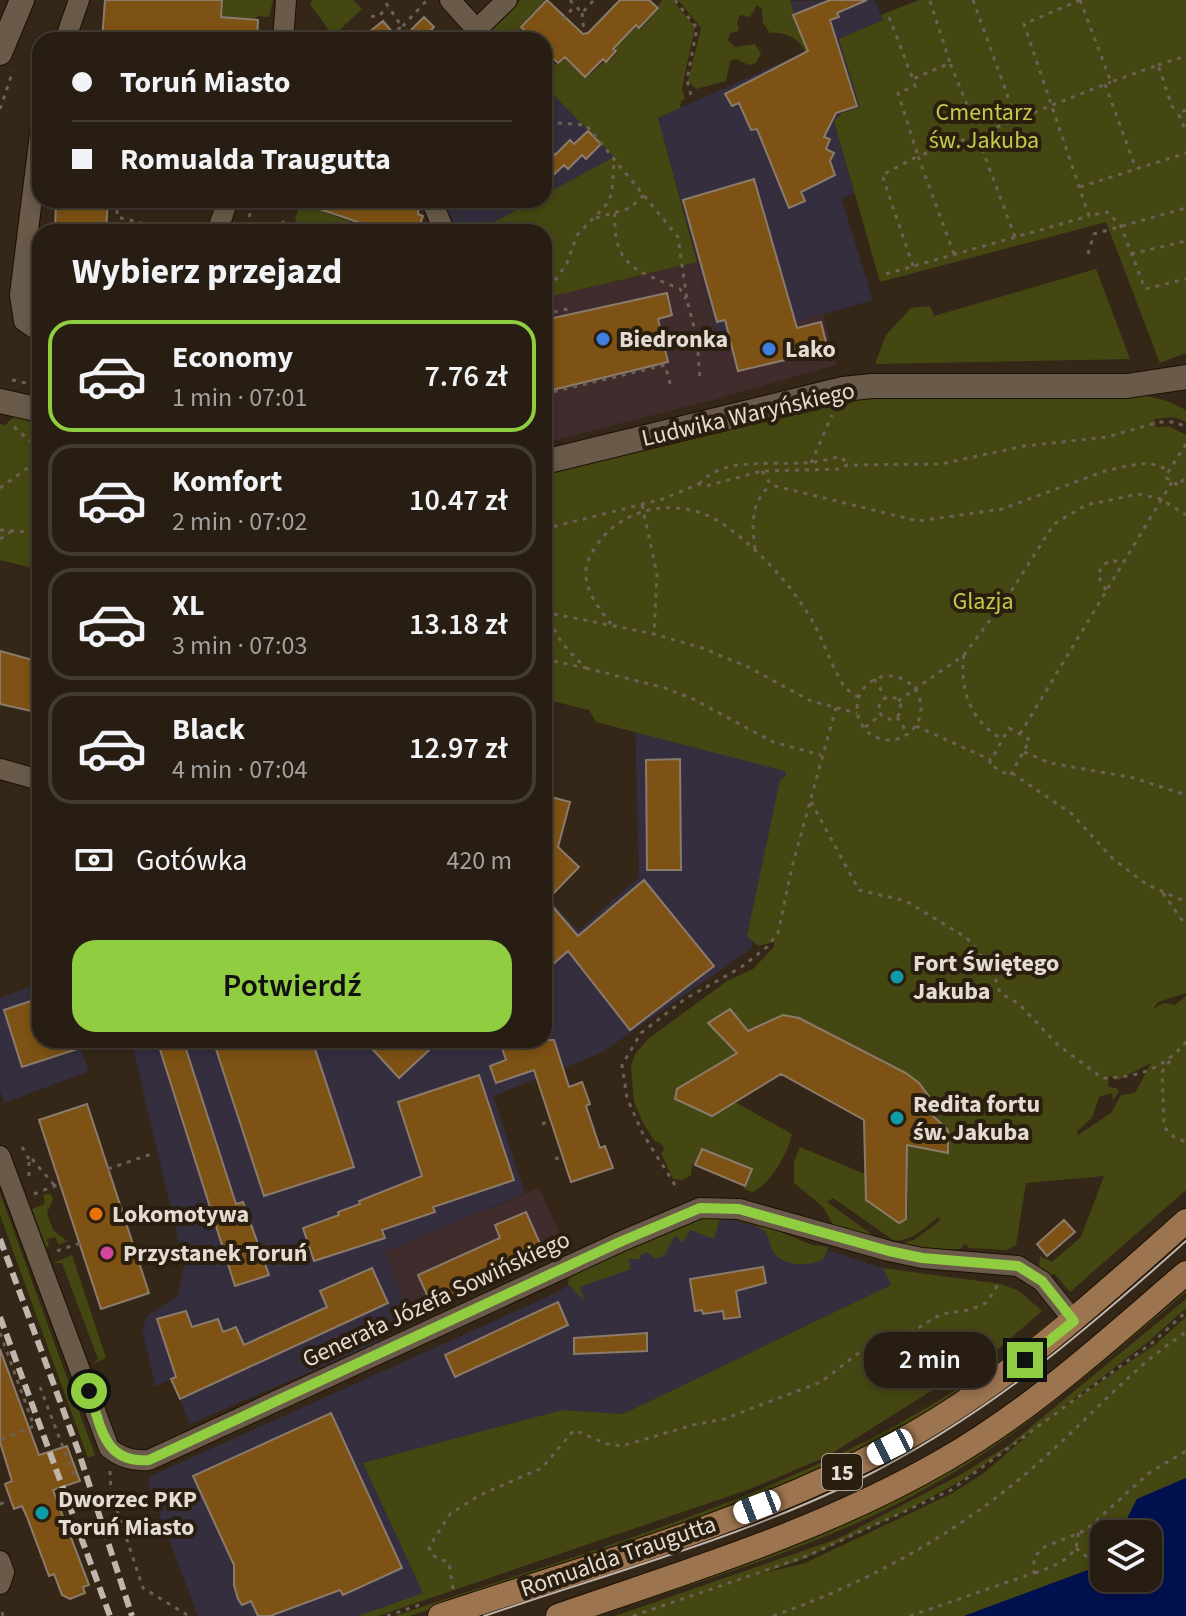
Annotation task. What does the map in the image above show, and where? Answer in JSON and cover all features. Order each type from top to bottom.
[{"type":"main road","name":"Romualda Traugutta","points":[[434,1609],[731,1517],[835,1475],[890,1447],[976,1395],[1074,1321],[1186,1221]]},
{"type":"main road","name":"Romualda Traugutta","points":[[558,1616],[807,1528],[943,1461],[1036,1400],[1186,1273]]},
{"type":"street","points":[[0,53],[22,0]]},
{"type":"street","points":[[68,32],[79,0]]},
{"type":"street","points":[[284,32],[286,0]]},
{"type":"street","points":[[450,0],[479,32]]},
{"type":"street","points":[[484,32],[507,0]]},
{"type":"street","points":[[32,198],[20,295],[24,321],[32,329]]},
{"type":"street","name":"Ludwika Waryńskiego","points":[[552,460],[843,389],[872,386],[1182,384]]},
{"type":"street","points":[[5,400],[32,408]]},
{"type":"street","points":[[0,769],[32,778]]},
{"type":"street","points":[[0,1156],[23,1198],[39,1257],[109,1448]]},
{"type":"street","name":"Generała Józefa Sowińskiego","points":[[109,1448],[127,1459],[149,1460],[622,1241],[700,1208],[739,1209],[837,1239],[922,1258],[1009,1264],[1024,1269],[1042,1281],[1074,1321]]},
{"type":"street","points":[[0,1561],[4,1572],[0,1584]]},
{"type":"path","points":[[392,32],[402,27],[427,0]]},
{"type":"path","points":[[570,0],[582,13],[584,33]]},
{"type":"path","points":[[582,13],[594,0]]},
{"type":"path","points":[[675,0],[697,28],[687,80],[692,99]]},
{"type":"path","points":[[973,0],[1016,119]]},
{"type":"path","points":[[1089,216],[1024,24],[1080,0],[1111,82]]},
{"type":"path","points":[[930,1],[1015,237]]},
{"type":"path","points":[[371,16],[377,17],[388,5],[407,32]]},
{"type":"path","points":[[563,20],[575,5]]},
{"type":"path","points":[[889,17],[915,86],[898,93],[954,255]]},
{"type":"path","points":[[913,266],[882,175],[918,156],[1186,56]]},
{"type":"path","points":[[913,79],[950,63]]},
{"type":"path","points":[[1158,65],[1172,106],[1186,131]]},
{"type":"path","points":[[1105,84],[1136,169]]},
{"type":"path","points":[[1178,113],[1186,110]]},
{"type":"path","points":[[558,123],[586,125],[678,237],[687,300],[697,339],[700,380]]},
{"type":"path","points":[[1080,187],[1186,153]]},
{"type":"path","points":[[552,285],[567,263],[577,235],[607,204],[612,193],[614,158]]},
{"type":"path","points":[[592,219],[630,208],[644,195]]},
{"type":"path","points":[[117,208],[117,217],[139,224]]},
{"type":"path","points":[[249,217],[252,208]]},
{"type":"path","points":[[1088,254],[1094,234],[1186,208]]},
{"type":"path","points":[[886,274],[1107,212],[1121,226],[1145,289],[1186,279]]},
{"type":"path","points":[[615,213],[621,253],[631,268],[680,289],[687,300]]},
{"type":"path","points":[[1131,254],[1186,241]]},
{"type":"path","points":[[552,312],[572,308]]},
{"type":"path","points":[[552,393],[665,365],[671,387]]},
{"type":"path","points":[[32,389],[5,400],[32,438]]},
{"type":"path","points":[[811,463],[843,389]]},
{"type":"path","points":[[699,484],[706,486],[762,471],[840,469],[847,465],[941,464],[1024,446],[1107,437],[1159,422],[1175,422],[1186,427]]},
{"type":"path","points":[[1186,444],[1165,477],[1179,486],[1186,475]]},
{"type":"path","points":[[611,624],[586,580],[589,556],[615,525],[628,515],[699,484],[708,474],[751,464],[811,463],[842,457],[847,465]]},
{"type":"path","points":[[762,471],[771,485],[918,521],[1002,509],[1105,471],[1127,466],[1149,463],[1169,470]]},
{"type":"path","points":[[0,488],[32,465]]},
{"type":"path","points":[[1020,734],[1172,482]]},
{"type":"path","points":[[755,549],[752,523],[756,503],[771,485]]},
{"type":"path","points":[[874,679],[885,698],[898,701],[964,655],[1010,593],[1054,524],[1086,505],[1116,496],[1138,494],[1161,499],[1186,515]]},
{"type":"path","points":[[643,507],[657,574],[654,634]]},
{"type":"path","points":[[552,528],[643,507],[698,514],[720,522],[755,549],[801,604],[845,688],[858,697]]},
{"type":"path","points":[[0,530],[32,533]]},
{"type":"path","points":[[0,539],[11,532]]},
{"type":"path","points":[[1106,590],[1099,582],[1102,566],[1111,560],[1123,563]]},
{"type":"path","points":[[552,613],[654,634],[702,648],[811,701],[857,713]]},
{"type":"path","points":[[552,626],[558,639],[586,668]]},
{"type":"path","points":[[964,655],[964,694],[976,718],[987,731],[1003,740]]},
{"type":"path","points":[[552,661],[665,688],[773,742],[822,755]]},
{"type":"path","points":[[893,675],[910,683],[916,690],[921,708],[916,726],[899,739],[879,739],[863,728],[857,713],[858,697],[874,679],[893,675]]},
{"type":"path","points":[[881,715],[879,705],[885,698]]},
{"type":"path","points":[[881,715],[891,719],[897,716],[901,709],[898,701]]},
{"type":"path","points":[[675,1185],[643,1134],[627,1098],[622,1065],[641,1033],[685,999],[756,956],[778,933],[792,867],[836,708]]},
{"type":"path","points":[[863,728],[881,715]]},
{"type":"path","points":[[897,716],[908,734]]},
{"type":"path","points":[[916,726],[991,760]]},
{"type":"path","points":[[1009,728],[1030,740],[1010,776],[989,764],[1003,740],[1009,728]]},
{"type":"path","points":[[1024,752],[1050,763],[1134,778],[1186,795]]},
{"type":"path","points":[[1012,773],[1072,814],[1112,858],[1146,884],[1186,902]]},
{"type":"path","points":[[811,802],[859,890],[906,901],[967,938],[984,955],[1000,993],[1019,1004],[1082,1065],[1102,1078],[1122,1078],[1145,1074],[1172,1058]]},
{"type":"path","points":[[1162,891],[1186,926]]},
{"type":"path","points":[[1186,1042],[1162,1072],[1164,1127],[1174,1137],[1186,1142]]},
{"type":"path","points":[[542,1124],[549,1121]]},
{"type":"path","points":[[22,1147],[29,1159],[58,1185],[23,1198],[29,1159]]},
{"type":"path","points":[[108,1169],[154,1153]]},
{"type":"path","points":[[555,1159],[561,1157]]},
{"type":"path","points":[[39,1257],[80,1243]]},
{"type":"path","points":[[453,1593],[449,1563],[432,1555],[429,1547],[450,1514],[480,1495],[542,1468],[574,1430],[607,1444],[622,1446],[724,1419],[781,1395],[803,1391],[821,1382],[869,1345],[882,1344],[893,1336],[915,1330],[941,1314],[969,1310],[986,1303],[1009,1264]]},
{"type":"path","points":[[773,1616],[832,1595],[888,1568],[978,1513],[1046,1457],[1076,1425],[1160,1349],[1186,1332]]},
{"type":"path","points":[[0,1333],[34,1426],[0,1440]]},
{"type":"path","points":[[40,1387],[74,1476]]},
{"type":"path","points":[[109,1448],[111,1492],[143,1588],[189,1616]]},
{"type":"path","points":[[1034,1573],[1034,1558],[1038,1552],[1078,1533],[1149,1473],[1186,1451]]},
{"type":"path","points":[[0,1504],[11,1500]]},
{"type":"path","points":[[910,1616],[1052,1567],[1076,1548],[1078,1533]]},
{"type":"path","points":[[1076,1548],[1090,1560]]},
{"type":"path","points":[[387,1616],[434,1609]]},
{"type":"shaded area","points":[[875,0],[883,20],[860,107],[842,113],[834,121],[855,193],[841,198],[873,300],[720,343],[658,118],[805,52],[784,1]]},
{"type":"shaded area","points":[[552,93],[615,157],[552,191]]},
{"type":"shaded area","points":[[443,208],[520,208],[491,224],[453,224]]},
{"type":"shaded area","points":[[697,262],[720,343],[823,314],[836,365],[552,441],[552,296]]},
{"type":"shaded area","points":[[635,722],[799,764],[751,949],[601,1053],[493,1096],[525,1193],[384,1252],[413,1319],[380,1334],[379,1342],[190,1424],[171,1379],[153,1387],[154,1379],[142,1330],[147,1316],[178,1296],[184,1264],[133,1048],[552,1048],[552,901],[578,931],[639,877]]},
{"type":"shaded area","points":[[32,986],[32,1048],[80,1048],[89,1071],[4,1103],[0,1091],[0,998]]},
{"type":"shaded area","points":[[539,1188],[567,1249],[413,1319],[383,1252]]},
{"type":"shaded area","points":[[728,1218],[883,1268],[891,1285],[623,1414],[562,1410],[364,1463],[424,1593],[358,1616],[198,1616],[148,1484],[151,1476],[558,1292],[574,1281],[707,1221]]},
{"type":"shaded area","points":[[1186,1478],[1186,1616],[964,1616],[1090,1569],[1090,1592],[1162,1592],[1162,1520],[1126,1520],[1137,1499]]},
{"type":"green space","points":[[223,0],[273,0],[269,17],[258,16],[254,19],[222,16]]},
{"type":"green space","points":[[313,0],[353,0],[362,9],[337,32],[330,32],[310,4]]},
{"type":"green space","points":[[521,0],[545,0],[519,27],[524,32],[490,31]]},
{"type":"green space","points":[[662,0],[673,0],[695,27],[682,88],[685,99],[681,101],[680,108],[658,118],[697,262],[552,296],[552,224],[491,224],[520,208],[552,208],[552,191],[614,157],[552,93],[552,62],[557,65],[565,59],[586,78],[618,52],[615,48],[636,27],[640,30],[660,8],[658,6]]},
{"type":"green space","points":[[678,0],[790,0],[800,32],[816,47],[805,52],[791,36],[770,33],[763,23],[762,9],[757,5],[750,17],[740,15],[737,22],[739,31],[730,33],[728,40],[735,47],[755,44],[761,54],[756,63],[749,65],[736,59],[730,61],[726,81],[696,89],[688,81],[701,28]]},
{"type":"green space","name":"Cmentarz św. Jakuba","points":[[919,0],[1186,0],[1186,353],[1160,363],[1106,222],[880,282],[834,121],[842,113],[860,107],[839,39],[883,20],[881,15]]},
{"type":"green space","points":[[299,208],[324,208],[324,212],[356,224],[293,224],[297,222],[295,218]]},
{"type":"green space","points":[[1096,269],[1130,359],[875,364],[886,335],[911,308],[930,306],[934,316]]},
{"type":"green space","name":"Glazja","points":[[1143,395],[1186,410],[1186,422],[1174,417],[1154,419],[1157,427],[1169,426],[1186,435],[1186,993],[1158,1002],[1153,1009],[1164,1003],[1175,1005],[1186,996],[1186,1190],[1070,1292],[1055,1274],[1047,1277],[1039,1267],[1040,1256],[1052,1262],[1081,1237],[1104,1176],[1026,1183],[1016,1245],[1007,1250],[969,1248],[965,1244],[960,1249],[910,1252],[843,1233],[834,1226],[823,1207],[794,1183],[794,1162],[800,1147],[865,1174],[866,1200],[899,1223],[908,1214],[907,1145],[947,1153],[947,1127],[933,1116],[930,1097],[906,1073],[799,1018],[783,1015],[748,1031],[730,1009],[708,1024],[737,1053],[677,1089],[677,1100],[712,1116],[735,1102],[792,1134],[778,1167],[766,1182],[752,1192],[744,1189],[752,1169],[702,1149],[695,1165],[692,1164],[691,1175],[682,1180],[673,1179],[661,1153],[664,1150],[662,1144],[655,1141],[644,1125],[634,1102],[631,1066],[635,1054],[648,1039],[727,981],[753,969],[774,947],[774,942],[758,946],[747,936],[780,780],[786,776],[785,771],[596,722],[589,710],[552,701],[552,471],[826,402],[861,398]],"holes":[[[1151,1063],[1135,1093],[1121,1095],[1111,1113],[1078,1135],[1077,1131],[1092,1118],[1099,1097],[1112,1093],[1113,1100],[1119,1091],[1108,1087],[1109,1076],[1118,1080]],[[833,1198],[893,1240],[911,1237],[938,1217],[941,1220],[914,1240],[895,1245],[874,1236],[827,1202]]]},
{"type":"green space","points":[[16,415],[32,419],[32,568],[0,560],[0,424],[5,425]]},
{"type":"green space","points":[[0,1193],[95,1455],[88,1458],[0,1215]]},
{"type":"green space","points":[[50,1193],[53,1199],[47,1213],[53,1230],[67,1241],[59,1245],[55,1237],[47,1239],[49,1246],[46,1247],[32,1209],[45,1204],[43,1195]]},
{"type":"green space","points":[[742,1216],[812,1245],[828,1247],[824,1258],[804,1264],[781,1259],[772,1250],[768,1236],[762,1229],[728,1218]]},
{"type":"green space","points":[[698,1217],[720,1219],[714,1239],[690,1230],[683,1243],[675,1235],[664,1256],[655,1259],[647,1252],[640,1256],[641,1259],[628,1259],[631,1269],[580,1287],[584,1301],[568,1284],[569,1278],[624,1249]]},
{"type":"green space","points":[[72,1255],[106,1358],[93,1364],[98,1359],[62,1263],[53,1263]]},
{"type":"green space","points":[[883,1268],[1001,1284],[1019,1291],[1042,1311],[998,1349],[826,1457],[750,1489],[378,1616],[358,1616],[423,1593],[363,1463],[562,1410],[623,1414],[891,1285]]},
{"type":"green space","points":[[1186,1285],[1186,1292],[1044,1409],[982,1454],[916,1494],[800,1547],[599,1616],[586,1616],[793,1544],[862,1516],[915,1488]]},
{"type":"green space","points":[[1186,1299],[1186,1308],[1148,1342],[1058,1411],[1156,1344],[1186,1317],[1186,1478],[1137,1499],[1126,1520],[1090,1520],[1090,1569],[964,1616],[615,1616],[837,1539],[960,1475],[1009,1445]],"holes":[[[1034,1430],[984,1473],[951,1494],[805,1563],[760,1574],[801,1560],[905,1511],[961,1481]]]},
{"type":"green space","points":[[1055,1317],[1057,1322],[929,1413],[826,1469],[706,1516],[410,1616],[395,1616],[655,1529],[824,1461],[905,1420],[982,1373]]},
{"type":"building","points":[[105,0],[222,0],[221,17],[258,20],[257,32],[103,32]]},
{"type":"building","points":[[547,0],[583,34],[588,33],[620,0],[649,0],[658,8],[639,28],[636,25],[613,49],[616,51],[606,62],[603,59],[585,77],[565,57],[558,63],[552,57],[552,32],[526,32],[521,27]]},
{"type":"building","points":[[830,0],[867,0],[837,13],[839,17],[830,20],[857,106],[836,113],[824,137],[830,139],[826,149],[834,153],[830,161],[835,175],[801,192],[805,201],[789,208],[757,129],[751,130],[739,103],[732,106],[725,94],[808,51],[793,15]]},
{"type":"building","points":[[424,17],[434,27],[429,32],[409,32]]},
{"type":"building","points":[[383,21],[392,32],[369,32]]},
{"type":"building","points":[[588,131],[601,144],[586,159],[582,155],[568,169],[564,165],[552,176],[552,152],[555,155],[570,140],[574,144]]},
{"type":"building","points":[[754,179],[797,328],[821,322],[828,350],[738,371],[725,320],[717,322],[683,200]]},
{"type":"building","points":[[56,208],[108,208],[106,224],[55,224]]},
{"type":"building","points":[[317,208],[419,208],[418,214],[423,216],[420,224],[364,224]]},
{"type":"building","name":"Biedronka","points":[[667,293],[672,315],[658,319],[668,362],[552,390],[552,318]]},
{"type":"building","points":[[0,651],[32,660],[32,711],[0,704]]},
{"type":"building","points":[[680,759],[681,870],[647,870],[646,760]]},
{"type":"building","points":[[552,797],[570,802],[558,847],[579,867],[552,895]]},
{"type":"building","points":[[644,880],[714,966],[630,1030],[568,951],[552,965],[552,906],[578,936]]},
{"type":"building","points":[[32,1001],[32,1048],[81,1048],[22,1067],[4,1010]]},
{"type":"building","name":"Redita fortu św. Jakuba","points":[[730,1009],[748,1031],[783,1015],[799,1018],[906,1073],[919,1083],[930,1098],[933,1116],[948,1130],[948,1153],[907,1145],[906,1219],[899,1223],[866,1200],[864,1120],[781,1074],[712,1116],[675,1099],[677,1089],[737,1053],[708,1023]]},
{"type":"building","points":[[554,1040],[569,1087],[582,1082],[590,1104],[586,1106],[600,1148],[605,1146],[613,1168],[571,1182],[534,1070],[496,1083],[490,1066],[506,1060],[502,1048],[552,1048]]},
{"type":"building","points":[[160,1048],[186,1048],[236,1204],[243,1202],[269,1275],[235,1286]]},
{"type":"building","points":[[216,1048],[315,1048],[354,1167],[264,1196]]},
{"type":"building","points":[[371,1048],[431,1048],[399,1078]]},
{"type":"building","points":[[479,1075],[514,1180],[433,1207],[435,1212],[382,1230],[385,1238],[314,1261],[303,1228],[339,1215],[338,1212],[360,1204],[359,1201],[422,1176],[398,1102]]},
{"type":"building","name":"Lokomotywa","points":[[87,1104],[149,1293],[101,1309],[39,1120]]},
{"type":"building","points":[[702,1149],[752,1169],[745,1186],[695,1165]]},
{"type":"building","points":[[526,1212],[546,1257],[433,1308],[418,1275],[500,1238],[495,1225]]},
{"type":"building","points":[[1064,1220],[1075,1232],[1047,1256],[1037,1244]]},
{"type":"building","points":[[763,1267],[766,1283],[736,1291],[740,1317],[724,1319],[723,1311],[703,1314],[702,1310],[695,1311],[690,1279]]},
{"type":"building","points":[[372,1268],[388,1303],[180,1399],[171,1379],[176,1377],[157,1319],[186,1311],[192,1327],[218,1319],[223,1332],[236,1327],[244,1345],[327,1307],[320,1291]]},
{"type":"building","points":[[558,1302],[568,1325],[455,1377],[445,1355]]},
{"type":"building","points":[[647,1333],[647,1351],[574,1354],[574,1338]]},
{"type":"building","name":"Dworzec PKP Toruń Miasto","points":[[0,1349],[39,1455],[67,1446],[80,1481],[53,1490],[89,1585],[83,1587],[85,1593],[70,1599],[62,1595],[54,1574],[49,1576],[22,1506],[14,1509],[5,1484],[12,1481],[0,1442]]},
{"type":"building","points":[[331,1413],[402,1568],[343,1595],[340,1590],[270,1616],[258,1616],[251,1601],[242,1605],[238,1599],[234,1565],[193,1476]]},
{"type":"tram line","points":[[484,1616],[722,1537],[860,1479],[991,1401],[1070,1341],[1186,1241]]},
{"type":"railway","points":[[0,1239],[78,1450],[132,1616]]},
{"type":"railway","points":[[0,1317],[110,1616]]},
{"type":"place","name":"Biedronka","points":[[603,339]]},
{"type":"place","name":"Lako","points":[[769,349]]},
{"type":"place","name":"Fort Świętego Jakuba","points":[[897,977]]},
{"type":"place","name":"Redita fortu św. Jakuba","points":[[897,1118]]},
{"type":"place","name":"Lokomotywa","points":[[96,1214]]},
{"type":"place","name":"Przystanek Toruń","points":[[107,1253]]},
{"type":"place","name":"Dworzec PKP Toruń Miasto","points":[[42,1513]]},
{"type":"route","points":[[89,1391],[109,1448],[127,1459],[149,1460],[622,1241],[688,1212],[720,1207],[739,1209],[823,1235],[922,1258],[1009,1264],[1024,1269],[1042,1281],[1074,1321],[1025,1360]]}]
